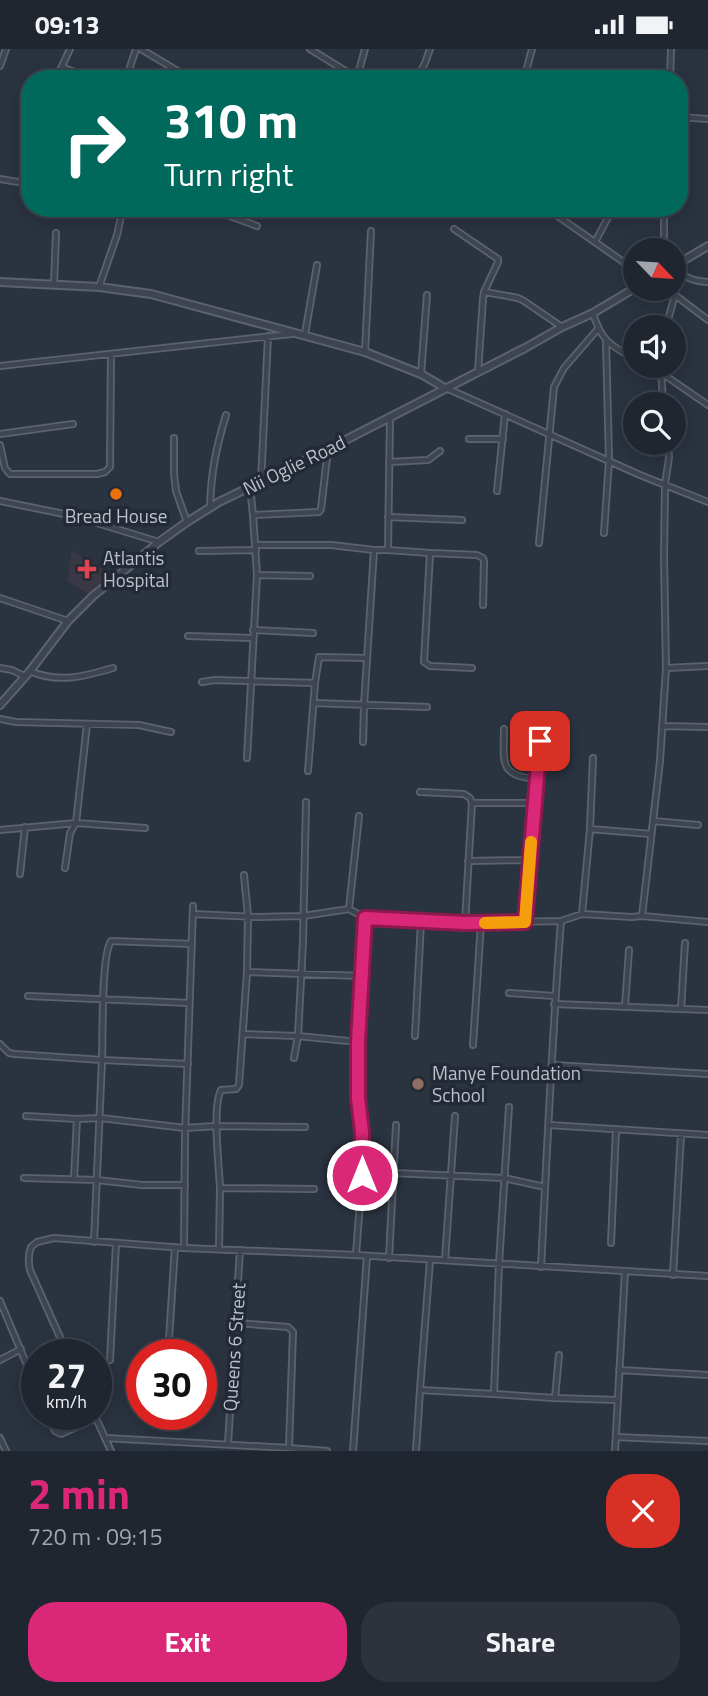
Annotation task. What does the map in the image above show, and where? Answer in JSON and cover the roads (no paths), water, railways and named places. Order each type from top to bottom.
[{"type":"street","points":[[0,67],[6,49]]},
{"type":"street","points":[[60,70],[70,49]]},
{"type":"street","points":[[130,70],[138,49],[176,70]]},
{"type":"street","points":[[310,49],[345,70]]},
{"type":"street","points":[[360,70],[365,49]]},
{"type":"street","points":[[422,70],[430,49]]},
{"type":"street","points":[[526,70],[532,49]]},
{"type":"street","points":[[670,70],[671,49]]},
{"type":"street","points":[[62,67],[70,70]]},
{"type":"street","points":[[688,118],[708,119]]},
{"type":"street","points":[[0,179],[21,182]]},
{"type":"street","points":[[99,287],[121,217]]},
{"type":"street","points":[[232,217],[257,226]]},
{"type":"street","points":[[559,217],[623,262]]},
{"type":"street","points":[[595,242],[608,217]]},
{"type":"street","points":[[664,217],[664,238]]},
{"type":"street","points":[[454,229],[498,259],[484,292],[478,372]]},
{"type":"street","points":[[365,352],[372,231]]},
{"type":"street","points":[[54,284],[56,233]]},
{"type":"street","points":[[686,259],[708,246]]},
{"type":"street","points":[[302,334],[317,265]]},
{"type":"street","points":[[686,277],[693,281],[708,282]]},
{"type":"street","points":[[0,282],[99,287],[151,294],[365,352],[609,461],[708,502]]},
{"type":"street","points":[[484,292],[518,298],[562,327]]},
{"type":"street","points":[[421,375],[427,295]]},
{"type":"street","name":"Nii Oglie Road","points":[[0,705],[68,621],[93,596],[187,522],[210,507],[328,449],[623,295]]},
{"type":"street","points":[[683,301],[708,320]]},
{"type":"street","points":[[593,313],[597,330],[623,353]]},
{"type":"street","points":[[538,543],[554,387],[556,380],[579,349],[597,330]]},
{"type":"street","points":[[0,366],[302,334]]},
{"type":"street","points":[[261,482],[268,336]]},
{"type":"street","points":[[604,533],[609,461],[606,340]]},
{"type":"street","points":[[0,445],[5,468],[10,474],[104,472],[110,467],[111,354]]},
{"type":"street","points":[[672,378],[708,405]]},
{"type":"street","points":[[497,491],[505,414]]},
{"type":"street","points":[[210,507],[215,452],[226,415]]},
{"type":"street","points":[[388,550],[390,417]]},
{"type":"street","points":[[0,434],[73,424]]},
{"type":"street","points":[[174,438],[176,491],[187,522]]},
{"type":"street","points":[[468,439],[503,439]]},
{"type":"street","points":[[253,515],[319,512],[328,449]]},
{"type":"street","points":[[389,462],[428,460],[440,451]]},
{"type":"street","points":[[642,916],[666,668],[665,484],[669,455]]},
{"type":"street","points":[[247,758],[257,575],[250,487]]},
{"type":"street","points":[[0,501],[74,516],[159,542]]},
{"type":"street","points":[[388,517],[462,520]]},
{"type":"street","points":[[198,551],[331,545],[477,555],[484,561],[483,604]]},
{"type":"street","points":[[363,741],[374,549]]},
{"type":"street","points":[[430,553],[424,662],[430,666],[472,668]]},
{"type":"street","points":[[257,575],[310,576]]},
{"type":"street","points":[[0,598],[68,621]]},
{"type":"street","points":[[253,630],[313,633]]},
{"type":"street","points":[[188,636],[253,638]]},
{"type":"street","points":[[309,771],[319,657],[367,659]]},
{"type":"street","points":[[666,668],[708,666]]},
{"type":"street","points":[[0,668],[55,678],[85,676],[113,668]]},
{"type":"street","points":[[202,681],[315,683]]},
{"type":"street","points":[[314,703],[427,707]]},
{"type":"street","points":[[0,719],[16,722],[139,725],[171,733]]},
{"type":"street","points":[[65,868],[70,833],[76,823],[87,724]]},
{"type":"street","points":[[662,726],[708,727]]},
{"type":"street","points":[[503,729],[505,765],[509,771],[521,778],[536,779]]},
{"type":"street","points":[[525,922],[540,741]]},
{"type":"street","points":[[582,914],[593,758]]},
{"type":"street","points":[[419,792],[464,794],[472,803],[465,923]]},
{"type":"street","points":[[294,1058],[298,1036],[301,975],[306,802]]},
{"type":"street","points":[[472,803],[534,803]]},
{"type":"street","points":[[349,909],[359,816]]},
{"type":"street","points":[[653,821],[698,825]]},
{"type":"street","points":[[0,829],[76,823],[145,828]]},
{"type":"street","points":[[20,874],[25,827]]},
{"type":"street","points":[[590,829],[651,834]]},
{"type":"street","points":[[468,861],[530,860]]},
{"type":"street","points":[[219,1249],[220,1188],[216,1126],[219,1093],[221,1090],[236,1089],[239,1085],[247,972],[248,916],[244,875]]},
{"type":"street","points":[[184,1248],[185,1128],[193,906]]},
{"type":"street","points":[[193,914],[303,916],[349,909],[365,918],[422,922],[561,921],[582,914],[708,922]]},
{"type":"street","points":[[356,1255],[362,1175],[358,1042],[365,918]]},
{"type":"street","points":[[541,1267],[554,1004],[561,921]]},
{"type":"street","points":[[415,1036],[422,922]]},
{"type":"street","points":[[473,1045],[481,923]]},
{"type":"street","points":[[94,1242],[106,950],[111,941],[192,944]]},
{"type":"street","points":[[681,1009],[685,943]]},
{"type":"street","points":[[625,1006],[629,950]]},
{"type":"street","points":[[247,972],[362,976]]},
{"type":"street","points":[[509,993],[555,996]]},
{"type":"street","points":[[28,996],[189,1003]]},
{"type":"street","points":[[554,1004],[708,1010]]},
{"type":"street","points":[[243,1034],[358,1042]]},
{"type":"street","points":[[0,1044],[9,1053],[15,1054],[188,1064]]},
{"type":"street","points":[[552,1065],[708,1074]]},
{"type":"street","points":[[494,1394],[509,1107]]},
{"type":"street","points":[[26,1116],[100,1118],[185,1128],[305,1126]]},
{"type":"street","points":[[445,1260],[454,1116]]},
{"type":"street","points":[[74,1179],[77,1119]]},
{"type":"street","points":[[389,1258],[396,1125]]},
{"type":"street","points":[[549,1125],[708,1135]]},
{"type":"street","points":[[611,1243],[616,1129]]},
{"type":"street","points":[[673,1275],[681,1135]]},
{"type":"street","points":[[362,1175],[394,1173],[504,1178],[545,1187]]},
{"type":"street","points":[[24,1178],[185,1185]]},
{"type":"street","points":[[220,1188],[314,1189]]},
{"type":"street","points":[[61,1339],[30,1270],[28,1254],[31,1247],[54,1238],[184,1248],[356,1255],[708,1276]]},
{"type":"street","points":[[111,1339],[116,1243]]},
{"type":"street","points":[[169,1339],[175,1247]]},
{"type":"street","name":"Queens 6 Street","points":[[228,1444],[240,1249]]},
{"type":"street","points":[[353,1451],[367,1256]]},
{"type":"street","points":[[416,1451],[430,1260]]},
{"type":"street","points":[[615,1451],[625,1271]]},
{"type":"street","points":[[0,1301],[21,1349],[0,1360]]},
{"type":"street","points":[[236,1323],[288,1327],[293,1332],[289,1448]]},
{"type":"street","points":[[555,1398],[559,1355]]},
{"type":"street","points":[[619,1370],[708,1375]]},
{"type":"street","points":[[420,1390],[617,1400]]},
{"type":"street","points":[[101,1430],[111,1451]]},
{"type":"street","points":[[616,1437],[708,1441]]},
{"type":"street","points":[[105,1438],[327,1451]]},
{"type":"street","points":[[0,1439],[6,1451]]},
{"type":"place","name":"Bread House","points":[[116,494]]},
{"type":"place","name":"Atlantis Hospital","points":[[87,569]]},
{"type":"place","name":"Manye Foundation School","points":[[418,1084]]}]
